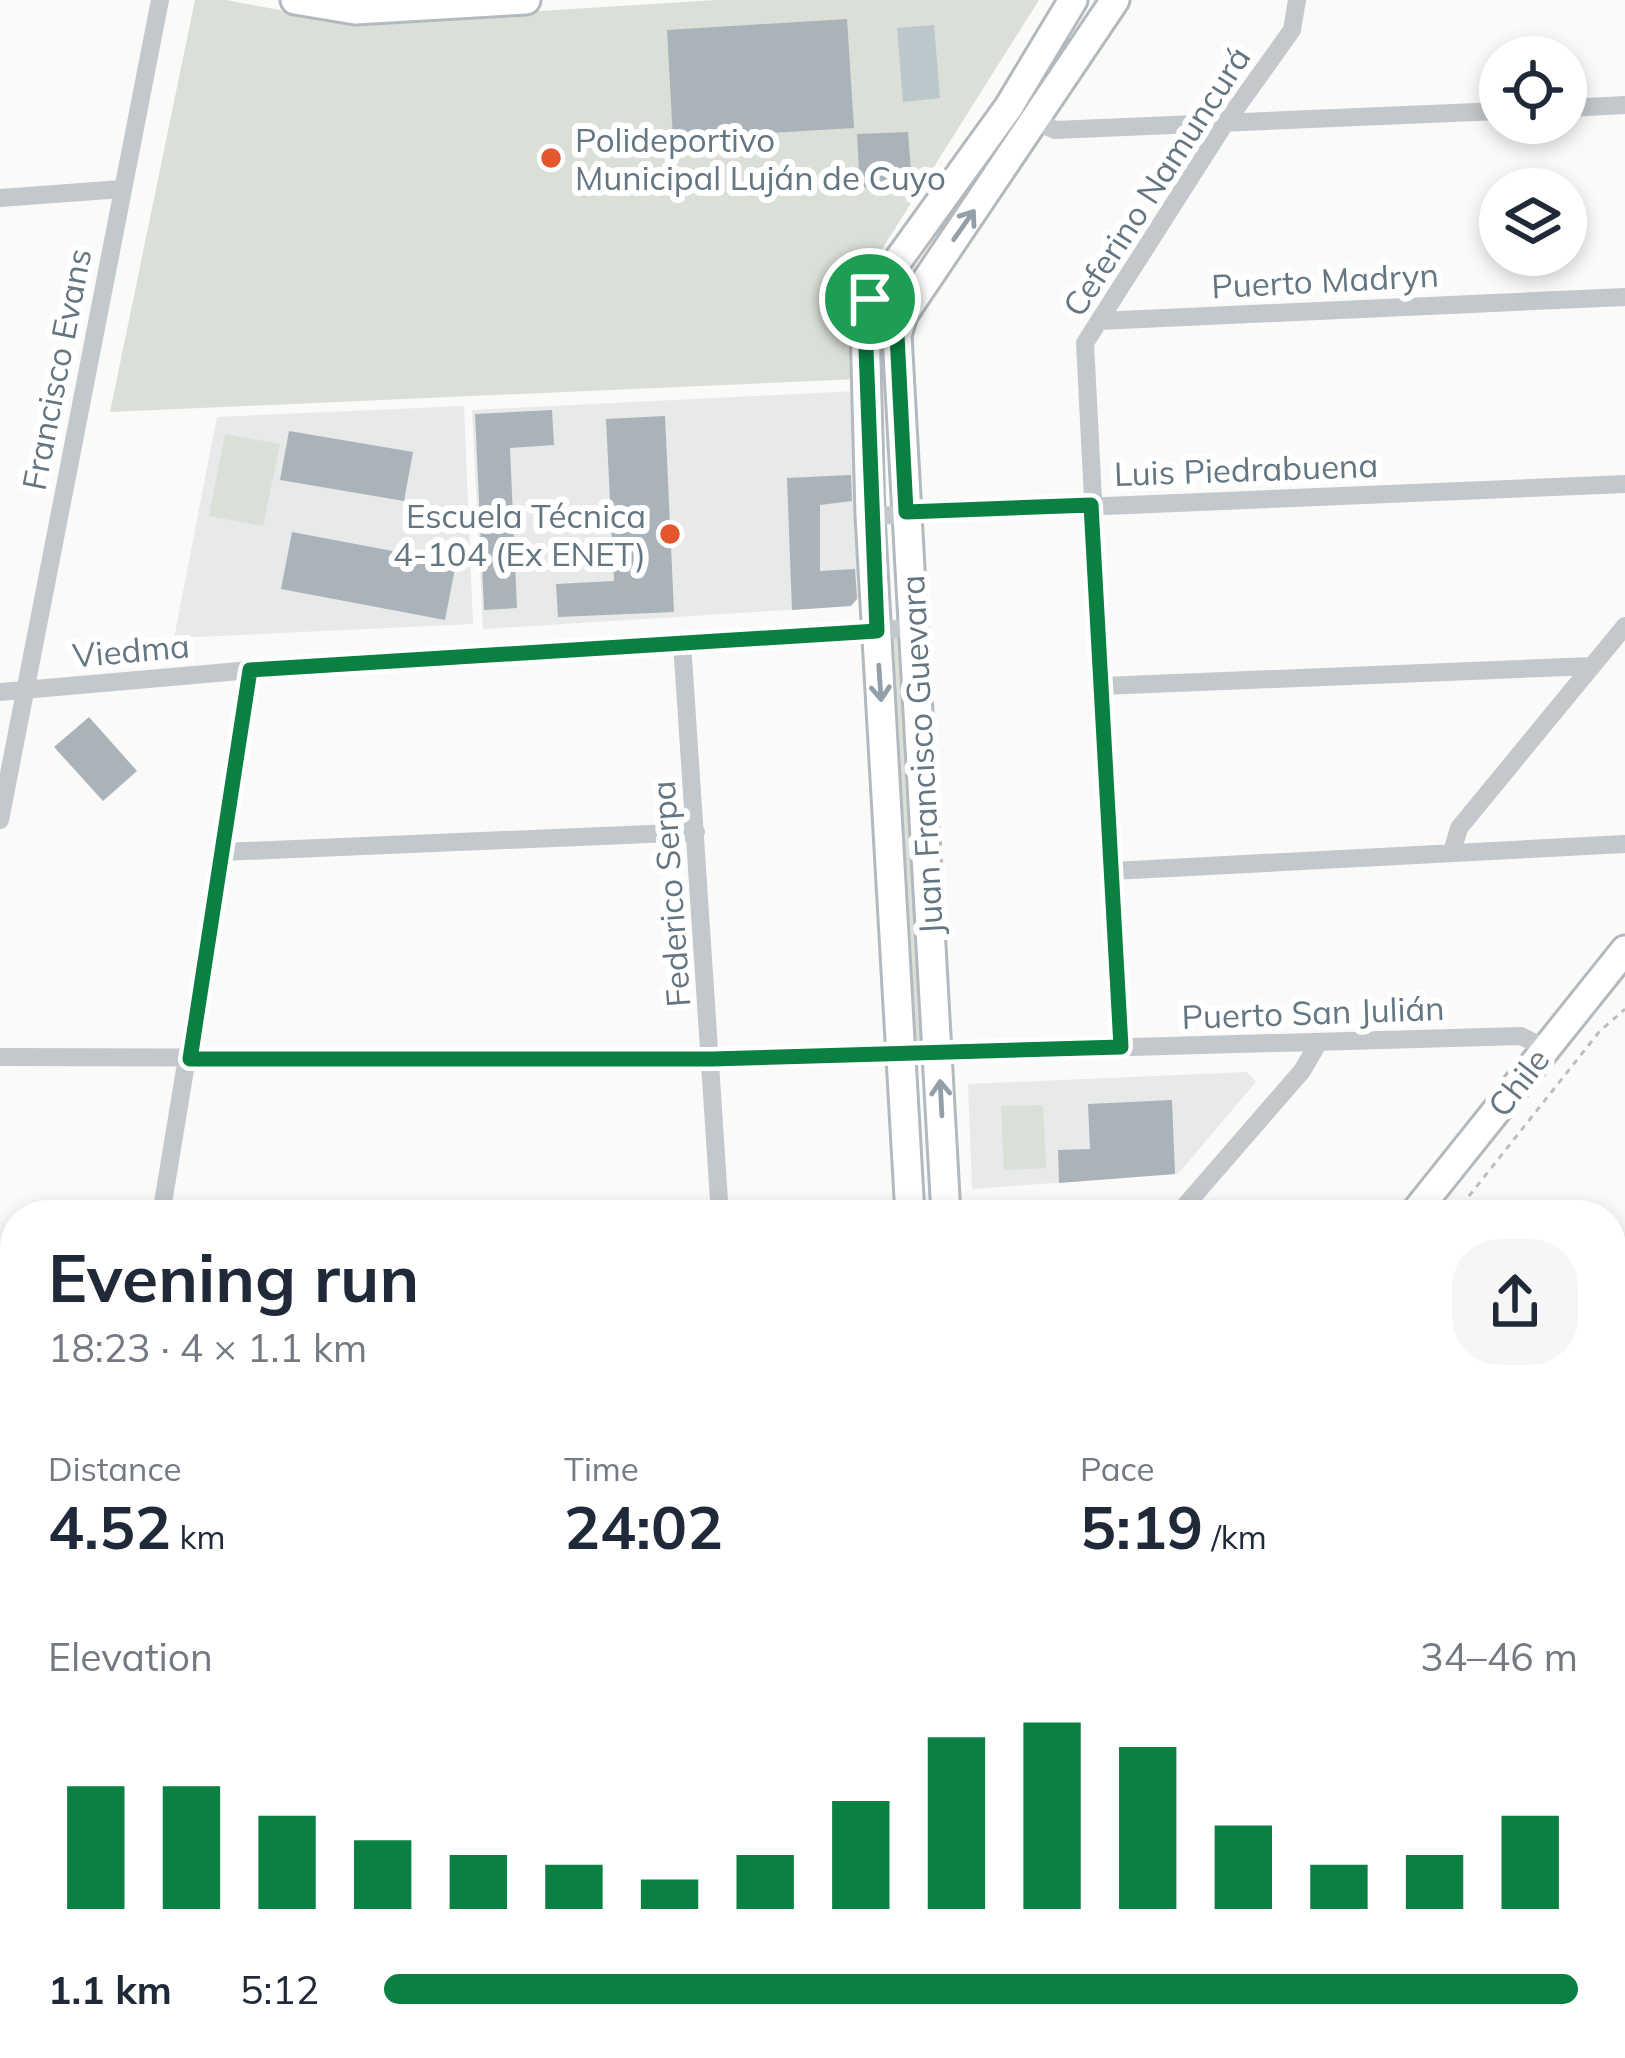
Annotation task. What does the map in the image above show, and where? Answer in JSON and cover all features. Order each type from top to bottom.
[{"type":"street","name":"Francisco Evans","points":[[0,820],[160,0]]},
{"type":"street","points":[[296,0],[355,10],[526,0]]},
{"type":"street","points":[[1073,0],[1008,108],[870,299],[903,315],[1115,0]]},
{"type":"street","name":"Ceferino Namuncurá","points":[[1121,1047],[1085,343],[1224,125],[1292,30],[1297,0]]},
{"type":"street","points":[[1587,107],[1625,105]]},
{"type":"street","points":[[1008,108],[1055,130],[1479,112]]},
{"type":"street","points":[[0,198],[122,189]]},
{"type":"street","name":"Puerto Madryn","points":[[1100,321],[1625,297]]},
{"type":"street","name":"Juan Francisco Guevara","points":[[870,299],[865,324],[870,516],[909,1200]]},
{"type":"street","name":"Juan Francisco Guevara","points":[[903,315],[897,335],[945,1200]]},
{"type":"street","name":"Luis Piedrabuena","points":[[870,516],[1625,484]]},
{"type":"street","points":[[1452,852],[1459,827],[1625,626]]},
{"type":"street","name":"Viedma","points":[[0,692],[250,670],[914,628]]},
{"type":"street","name":"Federico Serpa","points":[[682,642],[719,1200]]},
{"type":"street","points":[[1103,686],[1592,666]]},
{"type":"street","points":[[164,1200],[250,670]]},
{"type":"street","points":[[222,852],[696,832]]},
{"type":"street","points":[[1113,871],[1625,844]]},
{"type":"street","name":"Chile","points":[[1425,1200],[1625,950]]},
{"type":"street","name":"Puerto San Julián","points":[[0,1057],[712,1059],[1521,1036],[1545,1048]]},
{"type":"street","points":[[1190,1200],[1302,1070],[1319,1042]]},
{"type":"path","points":[[1466,1200],[1599,1032],[1625,1009]]},
{"type":"shaded area","name":"Polideportivo Municipal Luján de Cuyo","points":[[195,0],[226,0],[348,23],[717,0],[1039,0],[855,292],[858,379],[110,412]]},
{"type":"shaded area","points":[[934,25],[940,98],[903,102],[897,28]]},
{"type":"shaded area","name":"Escuela Técnica 4-104 (Ex ENET)","points":[[857,391],[864,591],[851,606],[483,629],[472,410]]},
{"type":"shaded area","points":[[464,406],[473,624],[174,638],[217,417]]},
{"type":"shaded area","points":[[225,434],[280,444],[263,526],[209,516]]},
{"type":"shaded area","points":[[888,636],[905,636],[924,1048],[907,1049]]},
{"type":"shaded area","points":[[1247,1072],[1256,1082],[1178,1174],[972,1189],[968,1084]]},
{"type":"shaded area","points":[[1043,1105],[1046,1168],[1004,1170],[1001,1106]]},
{"type":"building","points":[[847,19],[854,128],[673,139],[667,30]]},
{"type":"building","points":[[908,132],[912,185],[860,188],[857,134]]},
{"type":"building","points":[[552,410],[554,445],[510,448],[517,608],[484,610],[475,414]]},
{"type":"building","points":[[665,416],[674,612],[558,617],[556,584],[614,581],[606,419]]},
{"type":"building","points":[[289,431],[413,452],[404,501],[280,480]]},
{"type":"building","points":[[851,475],[852,501],[820,505],[820,571],[855,569],[857,599],[851,606],[792,610],[787,478]]},
{"type":"building","points":[[292,532],[456,563],[445,620],[281,589]]},
{"type":"building","points":[[89,717],[137,771],[103,801],[54,747]]},
{"type":"building","points":[[1172,1100],[1175,1174],[1059,1183],[1058,1150],[1090,1149],[1088,1104]]},
{"type":"place","name":"Polideportivo Municipal Luján de Cuyo","points":[[551,158]]},
{"type":"place","name":"Escuela Técnica 4-104 (Ex ENET)","points":[[670,534]]},
{"type":"route","points":[[870,299],[903,315],[897,335],[906,512],[1091,505],[1121,1047],[712,1059],[190,1059],[250,670],[877,631],[865,324],[870,299]]}]
